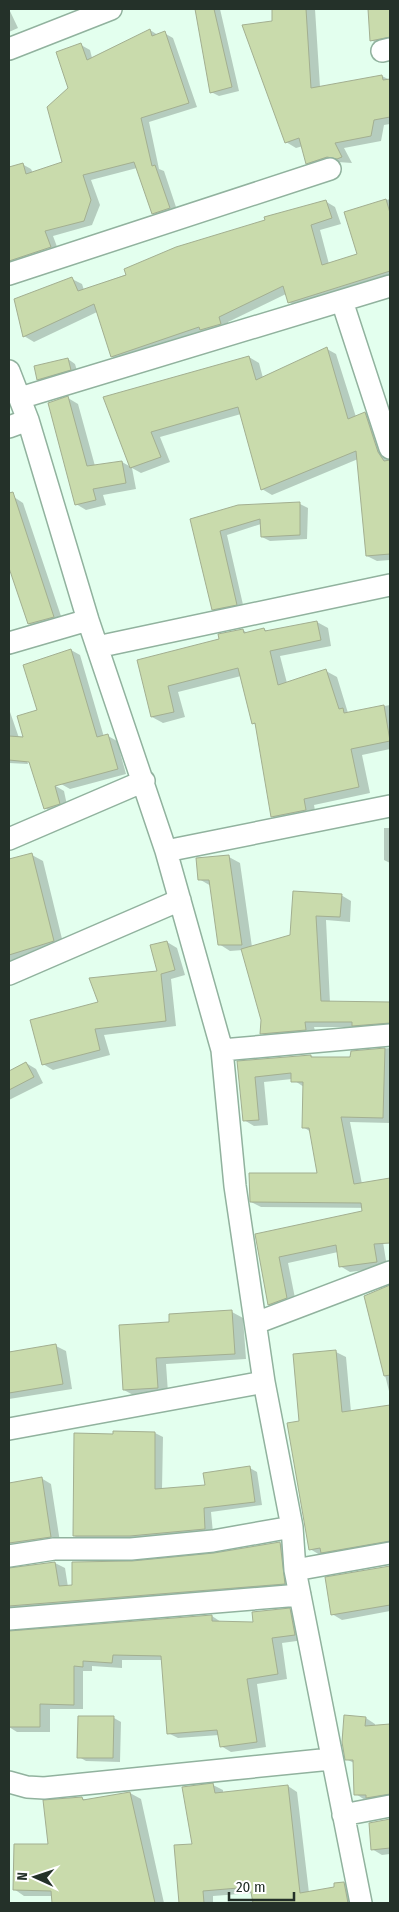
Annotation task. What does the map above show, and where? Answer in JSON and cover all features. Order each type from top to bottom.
[{"type":"street","points":[[9,49],[111,9]]},
{"type":"street","points":[[9,274],[330,169]]},
{"type":"street","points":[[20,398],[390,286]]},
{"type":"street","points":[[342,301],[390,448]]},
{"type":"street","points":[[9,371],[20,398],[18,424],[144,781],[166,851],[222,1050],[235,1186],[264,1382],[292,1527],[295,1570],[361,1903]]},
{"type":"street","points":[[97,647],[390,586]]},
{"type":"street","points":[[9,643],[88,620]]},
{"type":"street","points":[[9,839],[144,781]]},
{"type":"street","points":[[166,851],[390,806]]},
{"type":"street","points":[[9,974],[180,900]]},
{"type":"street","points":[[222,1050],[390,1035]]},
{"type":"street","points":[[256,1323],[390,1272]]},
{"type":"street","points":[[9,1429],[264,1382]]},
{"type":"street","points":[[9,1556],[54,1548],[131,1549],[214,1541],[292,1527]]},
{"type":"street","points":[[295,1570],[390,1553]]},
{"type":"street","points":[[9,1618],[300,1595]]},
{"type":"street","points":[[9,1782],[27,1787],[44,1788],[331,1759]]},
{"type":"street","points":[[343,1815],[390,1806]]},
{"type":"building","points":[[195,9],[214,9],[232,87],[210,93]]},
{"type":"building","points":[[272,9],[306,9],[311,88],[382,75],[383,80],[390,79],[390,117],[374,120],[371,136],[335,143],[342,157],[337,159],[327,157],[306,164],[299,138],[285,143],[242,25],[272,21]]},
{"type":"building","points":[[368,9],[390,9],[390,37],[370,41]]},
{"type":"building","points":[[150,29],[152,36],[165,31],[189,103],[141,118],[152,166],[155,165],[170,208],[152,214],[134,162],[83,175],[91,200],[84,221],[45,231],[51,247],[9,261],[9,167],[23,163],[26,174],[62,162],[47,107],[68,88],[56,52],[81,43],[87,60]]},
{"type":"building","points":[[386,199],[390,213],[390,271],[288,303],[283,286],[219,317],[221,324],[200,330],[199,327],[111,357],[94,304],[23,337],[14,299],[72,277],[78,291],[126,275],[124,269],[176,247],[265,220],[264,217],[326,200],[332,218],[311,225],[322,265],[357,254],[344,212]]},
{"type":"building","points":[[327,347],[348,419],[365,412],[378,452],[384,461],[390,460],[390,554],[366,556],[356,451],[261,490],[238,407],[151,432],[161,457],[130,468],[103,397],[249,356],[256,380]]},
{"type":"building","points":[[68,358],[71,370],[37,380],[34,366]]},
{"type":"building","points":[[68,396],[87,466],[122,461],[126,483],[93,489],[96,500],[75,505],[48,403]]},
{"type":"building","points":[[13,492],[54,617],[28,624],[9,568],[9,493]]},
{"type":"building","points":[[300,502],[300,535],[261,537],[260,519],[220,531],[237,605],[212,610],[190,519],[238,505]]},
{"type":"building","points":[[317,621],[321,640],[270,651],[278,685],[326,669],[339,709],[343,708],[344,713],[384,705],[390,741],[351,749],[359,787],[304,799],[306,810],[271,817],[255,723],[252,724],[238,668],[168,686],[174,712],[151,717],[137,660],[219,639],[218,634],[243,629],[244,633],[264,628],[265,631]]},
{"type":"building","points":[[71,649],[97,737],[108,734],[118,769],[55,786],[60,804],[44,809],[29,762],[9,760],[9,736],[23,737],[17,716],[37,710],[23,665]]},
{"type":"building","points":[[32,853],[54,941],[9,955],[9,859]]},
{"type":"building","points":[[229,855],[242,945],[218,945],[209,880],[198,880],[196,858]]},
{"type":"building","points":[[293,891],[342,894],[340,917],[316,916],[321,1001],[390,1002],[390,1023],[352,1026],[352,1022],[305,1022],[306,1030],[260,1034],[261,1020],[241,949],[290,935]]},
{"type":"building","points":[[167,941],[175,970],[161,974],[166,1021],[95,1029],[100,1050],[42,1065],[30,1020],[98,1002],[89,978],[157,971],[150,945]]},
{"type":"building","points":[[385,1048],[383,1118],[341,1117],[354,1184],[390,1178],[390,1243],[374,1244],[377,1262],[339,1267],[336,1245],[279,1257],[287,1298],[268,1305],[255,1234],[362,1211],[361,1203],[250,1202],[249,1173],[317,1173],[309,1128],[302,1128],[303,1082],[291,1082],[291,1073],[255,1077],[259,1120],[243,1121],[237,1061],[311,1055],[311,1057],[350,1057],[351,1051]]},
{"type":"building","points":[[26,1062],[34,1077],[9,1090],[9,1071]]},
{"type":"building","points":[[390,1285],[390,1375],[384,1376],[364,1296]]},
{"type":"building","points":[[232,1310],[235,1354],[156,1358],[158,1388],[123,1390],[119,1325],[169,1322],[169,1314]]},
{"type":"building","points":[[56,1344],[63,1384],[9,1393],[9,1352]]},
{"type":"building","points":[[336,1350],[342,1412],[390,1405],[390,1541],[321,1553],[320,1548],[309,1550],[287,1423],[299,1421],[293,1354]]},
{"type":"building","points":[[113,1431],[155,1432],[155,1489],[205,1485],[203,1473],[250,1466],[255,1502],[204,1508],[205,1529],[130,1536],[73,1536],[74,1433],[113,1434]]},
{"type":"building","points":[[42,1477],[51,1537],[9,1543],[9,1483]]},
{"type":"building","points":[[280,1542],[285,1584],[9,1606],[9,1568],[55,1562],[59,1586],[72,1585],[72,1562],[132,1561],[214,1553]]},
{"type":"building","points":[[390,1566],[390,1605],[331,1615],[325,1577]]},
{"type":"building","points":[[290,1608],[295,1635],[272,1638],[278,1674],[247,1679],[257,1742],[220,1747],[217,1730],[167,1734],[161,1656],[113,1655],[112,1663],[83,1661],[83,1667],[74,1666],[74,1705],[40,1704],[40,1727],[9,1727],[9,1631],[212,1615],[212,1621],[253,1622],[252,1612]]},
{"type":"building","points":[[344,1715],[366,1717],[365,1726],[390,1724],[390,1794],[366,1798],[366,1795],[354,1795],[353,1760],[345,1760],[342,1742]]},
{"type":"building","points":[[78,1716],[114,1716],[113,1758],[77,1758]]},
{"type":"building","points":[[213,1783],[215,1793],[288,1785],[300,1893],[334,1887],[334,1883],[344,1882],[348,1903],[253,1903],[250,1887],[203,1891],[204,1903],[179,1903],[174,1845],[192,1844],[182,1787]]},
{"type":"building","points":[[130,1792],[155,1903],[52,1903],[51,1891],[13,1890],[14,1844],[48,1844],[43,1800],[82,1797],[83,1800]]},
{"type":"building","points":[[390,1819],[390,1848],[371,1850],[369,1823]]}]
